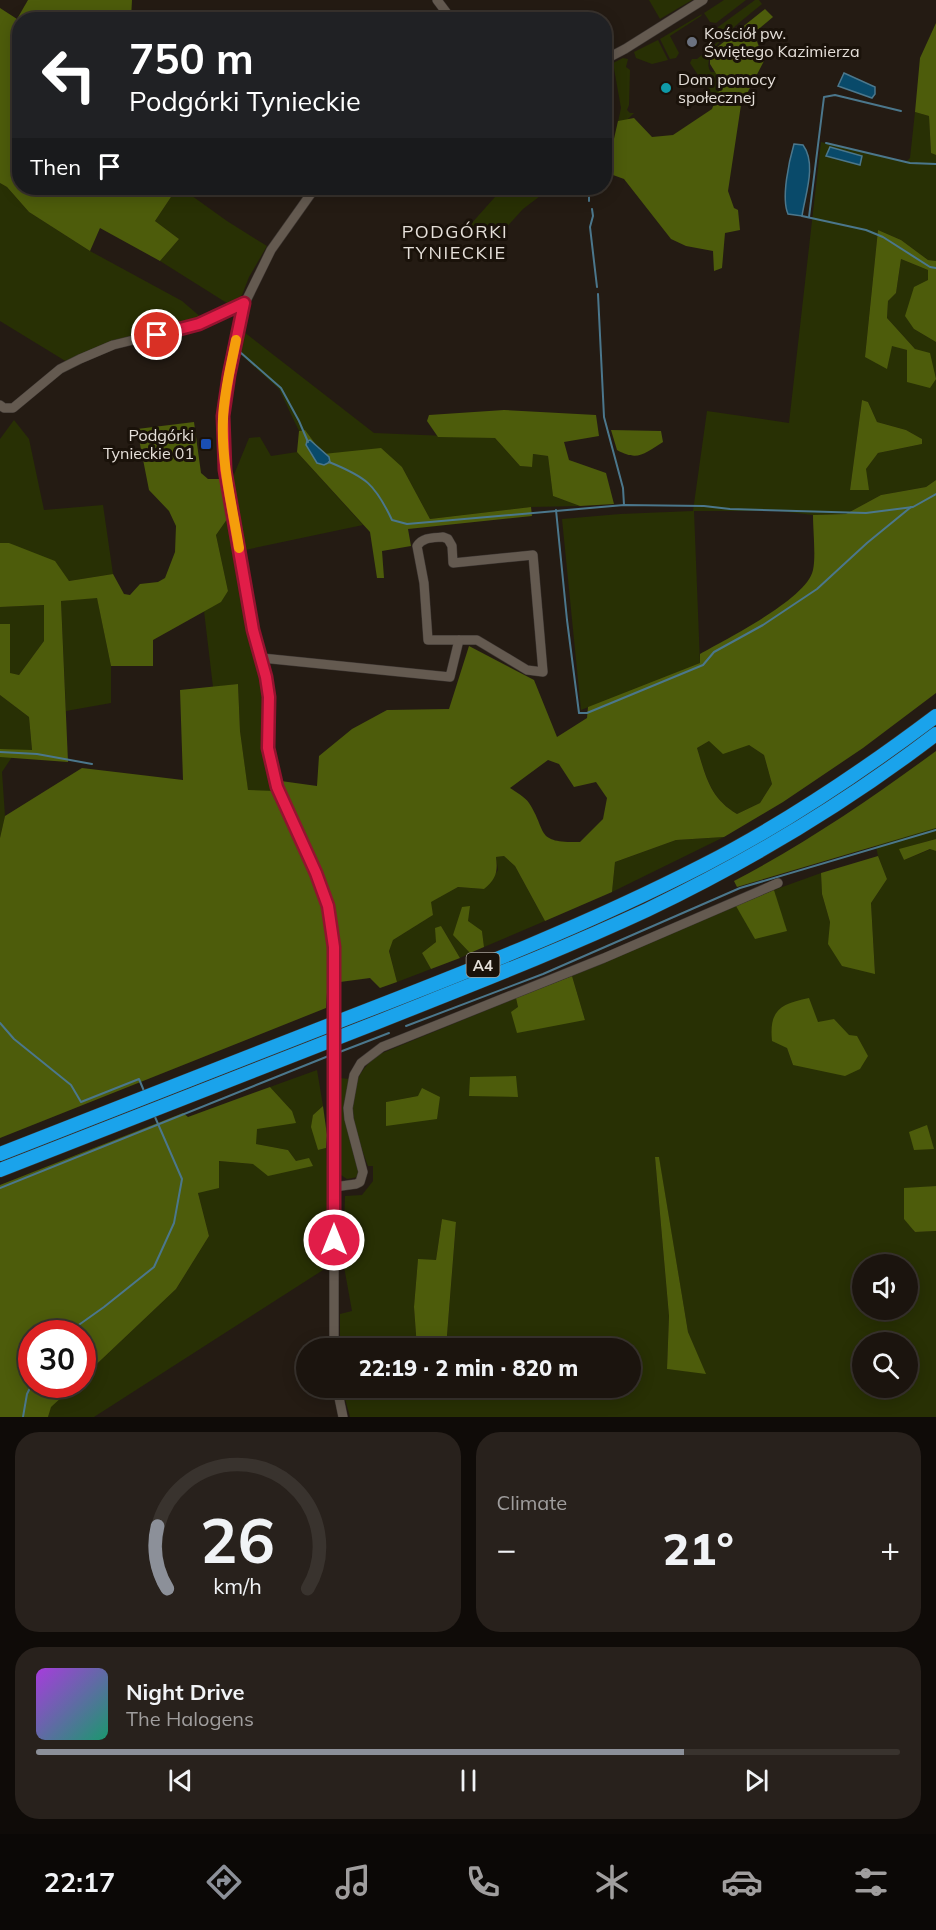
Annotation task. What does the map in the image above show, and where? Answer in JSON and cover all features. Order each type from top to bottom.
[{"type":"highway","name":"A4","points":[[0,1154],[502,957],[644,895],[706,864],[795,813],[880,757],[936,716]]},
{"type":"highway","name":"A4","points":[[0,1170],[478,982],[648,909],[717,874],[802,826],[936,734]]},
{"type":"street","points":[[436,0],[446,12]]},
{"type":"street","points":[[612,56],[703,0]]},
{"type":"street","points":[[310,195],[271,250],[244,303],[226,394],[223,437],[225,470],[253,630],[262,658],[269,697],[268,748],[277,787],[316,873],[328,906],[334,947],[334,1338]]},
{"type":"street","points":[[0,405],[4,408],[13,408],[60,369],[113,345],[199,324],[244,303]]},
{"type":"street","points":[[448,538],[452,546],[453,563],[533,555],[543,672],[527,670],[477,640],[459,640],[428,640],[423,583],[417,548],[420,542],[425,539],[448,538]]},
{"type":"street","points":[[262,658],[450,677],[459,640]]},
{"type":"street","points":[[334,1187],[356,1185],[362,1177],[363,1167],[350,1128],[348,1108],[357,1069],[367,1057],[382,1047],[604,958],[777,883]]},
{"type":"street","points":[[339,1398],[342,1417]]},
{"type":"green space","points":[[28,0],[132,0],[131,12],[21,12]]},
{"type":"green space","points":[[649,0],[692,0],[660,19]]},
{"type":"green space","points":[[724,0],[746,0],[716,23],[710,22],[704,13]]},
{"type":"green space","points":[[755,0],[759,0],[762,4],[726,35],[711,55],[709,64],[711,72],[716,72],[720,103],[702,83],[705,81],[706,85],[714,81],[711,76],[702,81],[690,63],[692,59],[697,59],[719,41],[718,27]]},
{"type":"green space","points":[[0,8],[12,16],[12,193],[0,183]]},
{"type":"green space","points":[[765,9],[773,17],[754,33],[764,61],[741,105],[728,191],[734,208],[738,210],[740,230],[725,233],[722,268],[714,271],[713,251],[686,246],[671,239],[624,179],[613,175],[612,164],[612,148],[618,121],[634,118],[652,137],[673,135],[712,109],[722,83],[710,64],[710,53]]},
{"type":"green space","points":[[702,14],[670,36],[679,53],[676,58],[670,59],[660,39]]},
{"type":"green space","points":[[936,23],[936,155],[931,153],[929,116],[915,112],[920,58]]},
{"type":"green space","points":[[658,40],[668,60],[652,64],[636,58],[634,52]]},
{"type":"green space","points":[[623,58],[628,59],[626,67],[630,70],[627,110],[634,113],[616,131],[621,108],[613,63]]},
{"type":"green space","points":[[915,112],[929,116],[931,153],[936,155],[936,261],[928,260],[901,240],[878,230],[865,357],[892,345],[907,350],[915,349],[887,318],[888,301],[896,293],[901,259],[928,270],[928,280],[914,329],[936,342],[936,480],[926,487],[881,495],[846,514],[694,511],[700,663],[581,710],[562,519],[693,511],[707,411],[789,423],[821,142],[906,162],[910,158]],"holes":[[[862,400],[868,402],[877,422],[906,430],[922,439],[922,444],[878,453],[850,490]]]},
{"type":"green space","points":[[0,183],[7,187],[29,212],[90,251],[182,301],[203,319],[67,362],[0,321]]},
{"type":"green space","points":[[14,195],[172,195],[155,221],[179,239],[160,261],[100,228],[90,251],[29,212]]},
{"type":"green space","points":[[172,195],[191,195],[267,246],[249,277],[242,295],[230,305],[160,261],[179,239],[155,221]]},
{"type":"green space","points":[[497,195],[541,195],[523,209],[494,241],[470,225]]},
{"type":"green space","points":[[878,230],[901,240],[928,260],[936,261],[936,342],[914,329],[905,316],[914,287],[928,280],[928,270],[901,259],[896,293],[888,301],[887,318],[915,349],[930,353],[936,379],[930,388],[907,382],[907,350],[892,346],[887,369],[865,357]]},
{"type":"green space","points":[[244,332],[374,433],[495,438],[520,466],[532,467],[532,454],[548,456],[553,496],[580,506],[531,507],[430,519],[402,467],[347,452],[323,454],[305,430],[299,431],[279,389],[239,353]]},
{"type":"green space","points":[[862,400],[868,402],[877,422],[906,430],[922,439],[922,444],[878,453],[866,469],[869,490],[850,490]]},
{"type":"green space","points":[[504,410],[596,415],[599,436],[564,442],[569,460],[606,473],[614,504],[580,506],[553,496],[548,456],[533,454],[532,467],[520,466],[495,438],[438,437],[427,421],[429,415]]},
{"type":"green space","points":[[14,420],[29,439],[44,510],[103,505],[113,574],[69,581],[9,543],[0,543],[0,439]]},
{"type":"green space","points":[[194,422],[201,473],[208,479],[224,479],[230,515],[216,535],[228,591],[221,602],[153,640],[153,666],[111,666],[97,598],[61,601],[68,762],[0,757],[0,749],[32,750],[29,717],[0,695],[0,624],[10,624],[10,673],[19,675],[44,641],[44,605],[0,607],[0,543],[9,543],[55,561],[69,581],[113,574],[124,594],[130,595],[140,584],[158,582],[165,578],[175,552],[176,526],[169,511],[149,490],[137,429]]},
{"type":"green space","points":[[305,430],[323,454],[381,448],[402,467],[430,519],[531,507],[532,516],[408,529],[411,546],[382,551],[384,578],[377,578],[370,532],[297,452],[299,431]]},
{"type":"green space","points":[[611,430],[661,431],[663,442],[641,455],[624,454],[617,450]]},
{"type":"green space","points":[[260,437],[271,456],[297,452],[363,525],[245,550],[233,477],[249,438]]},
{"type":"green space","points":[[936,480],[936,693],[863,748],[783,802],[724,837],[676,840],[615,862],[612,892],[545,921],[515,866],[504,856],[496,857],[495,875],[484,889],[458,887],[431,902],[433,915],[393,940],[389,951],[397,982],[380,988],[370,978],[340,982],[340,943],[333,902],[289,805],[281,781],[317,786],[319,756],[352,729],[387,710],[449,709],[469,646],[534,680],[557,737],[587,718],[588,707],[700,663],[700,654],[764,617],[796,593],[813,570],[813,515],[846,514],[881,495],[926,487]],"holes":[[[709,741],[723,754],[749,745],[764,755],[772,784],[760,803],[737,814],[715,794],[697,748]],[[548,760],[559,764],[574,787],[596,782],[607,798],[603,819],[580,842],[565,842],[549,838],[544,834],[529,803],[510,788]]]},
{"type":"green space","points":[[230,515],[261,673],[264,746],[275,791],[248,791],[240,731],[238,684],[213,687],[204,611],[220,602],[228,591],[216,535]]},
{"type":"green space","points":[[97,597],[111,666],[111,703],[66,711],[61,601]]},
{"type":"green space","points":[[44,605],[44,641],[19,675],[10,674],[10,624],[0,624],[0,607]]},
{"type":"green space","points":[[238,684],[240,731],[248,790],[275,791],[310,868],[321,900],[327,927],[326,1008],[0,1138],[0,838],[5,816],[82,768],[183,780],[180,690]]},
{"type":"green space","points":[[0,695],[29,717],[32,751],[0,749]]},
{"type":"green space","points":[[709,741],[749,745],[764,755],[772,784],[760,803],[737,814],[721,801],[710,786],[697,748]]},
{"type":"green space","points":[[936,751],[936,828],[737,887],[734,881],[838,820]]},
{"type":"green space","points":[[0,757],[12,757],[2,772],[5,816],[0,838]]},
{"type":"green space","points":[[936,828],[936,839],[900,849],[904,860],[931,849],[936,851],[936,1186],[904,1189],[914,1232],[936,1231],[936,1417],[350,1417],[345,1398],[641,1398],[641,1338],[447,1338],[456,1223],[442,1219],[436,1260],[418,1260],[414,1307],[416,1338],[340,1338],[340,1314],[352,1311],[343,1261],[345,1196],[362,1195],[373,1181],[373,1166],[368,1166],[362,1151],[354,1121],[353,1106],[358,1078],[367,1065],[380,1054],[516,998],[518,1007],[585,1020],[572,976],[684,926],[736,906],[786,931],[774,890],[821,873],[822,894],[830,922],[829,944],[875,973],[871,903],[887,879],[876,846]],"holes":[[[834,1019],[849,1036],[793,1065],[787,1048]],[[418,1096],[386,1126],[386,1102]],[[655,1157],[659,1158],[688,1332],[705,1373],[667,1369],[669,1316]]]},
{"type":"green space","points":[[724,837],[612,892],[615,862],[676,840]]},
{"type":"green space","points":[[936,839],[936,851],[930,849],[904,860],[899,849]]},
{"type":"green space","points":[[504,856],[515,866],[545,921],[484,947],[482,931],[454,935],[470,953],[460,958],[441,926],[436,942],[422,953],[431,969],[397,982],[389,950],[393,940],[433,915],[430,902],[458,887],[484,889],[498,870],[496,857]]},
{"type":"green space","points":[[878,856],[887,879],[871,903],[875,974],[842,966],[828,944],[830,922],[822,894],[821,873]]},
{"type":"green space","points":[[774,890],[787,931],[755,939],[736,906]]},
{"type":"green space","points":[[470,906],[468,921],[482,931],[484,947],[470,953],[453,935],[462,907]]},
{"type":"green space","points":[[441,926],[460,958],[431,969],[422,953],[436,942],[435,928]]},
{"type":"green space","points":[[572,976],[585,1020],[517,1033],[511,1012],[518,1007],[516,998]]},
{"type":"green space","points":[[809,998],[818,1022],[834,1019],[849,1035],[857,1036],[868,1056],[860,1069],[845,1076],[793,1065],[787,1048],[772,1041],[772,1022],[778,1010],[791,1003]]},
{"type":"green space","points":[[317,1070],[323,1106],[313,1115],[318,1150],[326,1148],[329,1203],[323,1270],[94,1417],[48,1417],[50,1407],[60,1398],[96,1398],[96,1365],[176,1289],[209,1236],[198,1193],[219,1161],[253,1164],[296,1161],[288,1150],[256,1144],[256,1129],[292,1111],[270,1087]]},
{"type":"green space","points":[[516,1076],[518,1097],[469,1096],[470,1077]]},
{"type":"green space","points":[[340,1078],[349,1079],[347,1127],[359,1163],[358,1177],[347,1179],[341,1175],[339,1164]]},
{"type":"green space","points":[[270,1087],[292,1111],[296,1123],[257,1129],[256,1144],[288,1150],[296,1161],[309,1158],[313,1166],[268,1176],[253,1164],[219,1161],[219,1188],[198,1193],[209,1236],[176,1289],[96,1365],[96,1320],[18,1320],[18,1398],[61,1398],[51,1407],[48,1417],[0,1417],[0,1185],[183,1113],[188,1117]]},
{"type":"green space","points":[[422,1088],[440,1097],[437,1119],[386,1126],[386,1102],[418,1096]]},
{"type":"green space","points":[[323,1106],[327,1135],[326,1148],[318,1150],[311,1127],[313,1115]]},
{"type":"green space","points":[[927,1125],[934,1149],[914,1150],[909,1132]]},
{"type":"green space","points":[[655,1157],[659,1157],[688,1332],[706,1374],[667,1369],[669,1316]]},
{"type":"green space","points":[[936,1186],[936,1231],[915,1232],[904,1219],[904,1188]]},
{"type":"green space","points":[[442,1219],[456,1222],[447,1338],[416,1338],[414,1307],[418,1259],[436,1260]]},
{"type":"water","points":[[844,73],[875,87],[875,94],[872,98],[838,86]]},
{"type":"water","points":[[794,144],[803,145],[810,170],[802,216],[788,214],[785,199],[786,179]]},
{"type":"water","points":[[830,147],[862,156],[860,165],[826,156]]},
{"type":"water","points":[[310,440],[329,457],[330,462],[324,465],[317,463],[306,445]]},
{"type":"waterway","points":[[809,217],[824,97],[835,95],[901,111]]},
{"type":"waterway","points":[[826,143],[910,163],[936,164]]},
{"type":"waterway","points":[[589,195],[589,201]]},
{"type":"waterway","points":[[592,209],[590,227],[597,287]]},
{"type":"waterway","points":[[802,216],[866,230],[883,237],[930,267],[936,268]]},
{"type":"waterway","points":[[598,294],[604,417],[623,488],[624,505]]},
{"type":"waterway","points":[[240,352],[281,388],[308,442]]},
{"type":"waterway","points":[[329,462],[361,477],[380,498],[392,520],[407,524],[624,505],[866,513],[913,507],[936,494]]},
{"type":"waterway","points":[[556,510],[579,713],[587,713],[703,665],[714,652],[763,625],[817,589],[911,507]]},
{"type":"waterway","points":[[0,752],[37,754],[92,764]]},
{"type":"waterway","points":[[406,1026],[543,974],[740,888],[936,830]]},
{"type":"waterway","points":[[0,1023],[14,1039],[71,1085],[81,1102],[139,1079],[144,1091]]},
{"type":"waterway","points":[[337,1053],[389,1033]]},
{"type":"waterway","points":[[0,1188],[331,1055]]},
{"type":"waterway","points":[[86,1320],[154,1267],[174,1223],[182,1179],[155,1117]]},
{"type":"waterway","points":[[23,1417],[26,1398]]},
{"type":"slow traffic","points":[[236,340],[223,416],[223,437],[225,470],[239,548]]},
{"type":"place","name":"Kościół pw. Świętego Kazimierza","points":[[692,42]]},
{"type":"place","name":"Dom pomocy społecznej","points":[[666,88]]},
{"type":"place","name":"Podgórki Tynieckie 01","points":[[206,444]]},
{"type":"district","name":"PODGÓRKI TYNIECKIE","points":[[455,241]]},
{"type":"route","points":[[157,335],[199,324],[244,303],[223,416],[225,470],[253,630],[266,677],[269,697],[268,748],[277,787],[316,873],[333,927],[334,1240]]}]
